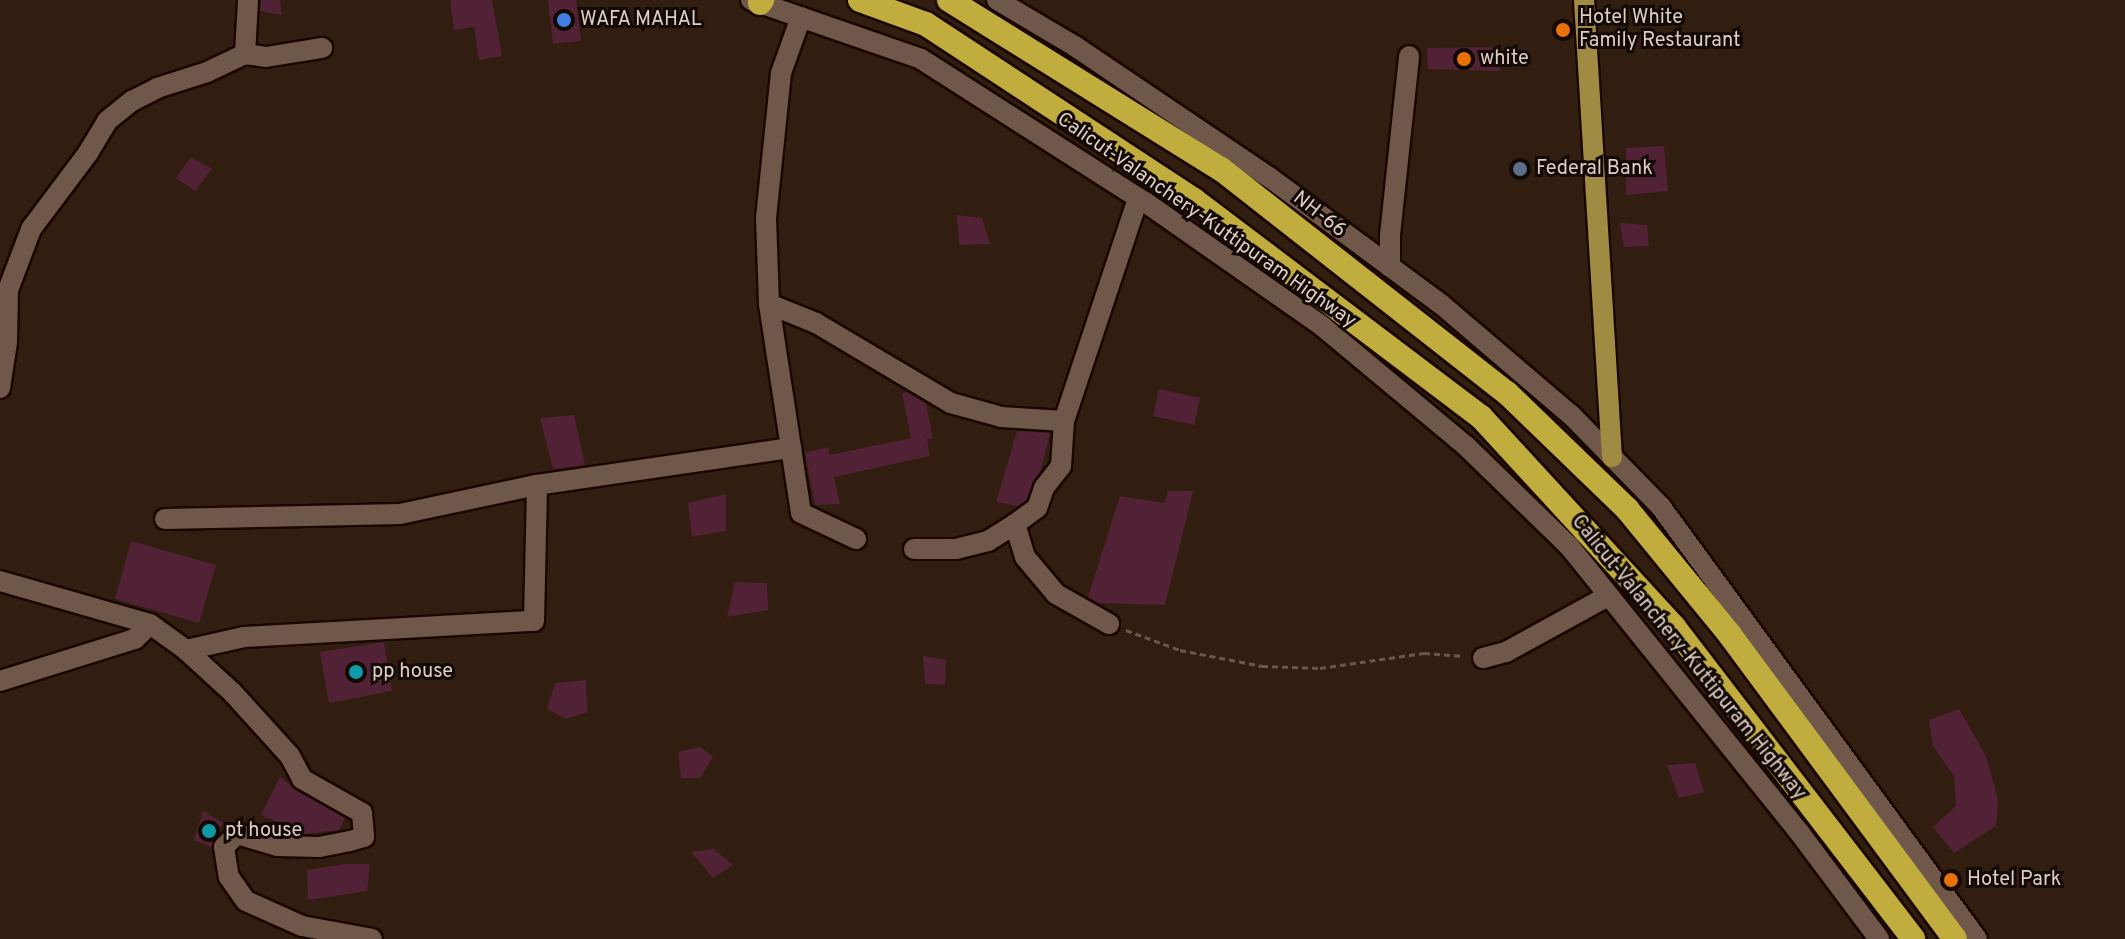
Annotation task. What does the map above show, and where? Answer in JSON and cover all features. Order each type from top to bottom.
[{"type":"highway","name":"Calicut-Valanchery-Kuttipuram Highway","points":[[860,0],[926,24],[1194,200],[1481,417],[1674,627],[1913,939]]},
{"type":"highway","name":"NH-66","points":[[949,0],[1221,169],[1507,393],[1627,509],[1730,635],[1955,939]]},
{"type":"main road","points":[[1584,0],[1612,457]]},
{"type":"street","points":[[245,54],[248,0]]},
{"type":"street","points":[[997,0],[1076,47],[1269,177],[1442,305],[1571,415],[1671,519],[1977,939]]},
{"type":"street","name":"Calicut-Valanchery-Kuttipuram Highway","points":[[758,1],[921,59],[1138,198],[1322,326],[1466,446],[1569,546],[1799,832],[1879,939]]},
{"type":"street","points":[[801,17],[781,73],[766,218],[769,304],[801,513],[856,539]]},
{"type":"street","points":[[0,388],[7,342],[8,290],[31,229],[88,153],[107,121],[132,101],[157,88],[207,72],[245,54],[266,57],[322,48]]},
{"type":"street","points":[[1390,267],[1390,235],[1409,56]]},
{"type":"street","points":[[914,549],[956,549],[988,541],[1037,508],[1044,488],[1061,466],[1064,421],[1138,198]]},
{"type":"street","points":[[769,304],[816,323],[951,403],[1001,417],[1064,421]]},
{"type":"street","points":[[165,519],[340,512],[400,514],[537,485],[791,448]]},
{"type":"street","points":[[186,650],[244,637],[534,621],[537,485]]},
{"type":"street","points":[[1015,524],[1025,557],[1056,594],[1109,624]]},
{"type":"street","points":[[0,581],[150,624],[186,650],[232,692],[290,756],[302,779],[362,813],[364,837],[319,847],[277,846],[237,834],[224,847],[229,877],[246,901],[302,926],[372,939]]},
{"type":"street","points":[[1483,658],[1506,652],[1608,596]]},
{"type":"street","points":[[0,681],[135,639],[150,624]]},
{"type":"path","points":[[1109,624],[1180,650],[1262,666],[1359,665],[1424,653],[1483,658]]},
{"type":"building","points":[[261,0],[280,0],[282,15],[260,11]]},
{"type":"building","points":[[450,0],[492,0],[502,56],[479,60],[474,27],[454,30]]},
{"type":"building","name":"WAFA MAHAL","points":[[548,0],[576,0],[581,41],[553,44]]},
{"type":"building","name":"white","points":[[1501,47],[1500,71],[1428,69],[1427,48]]},
{"type":"building","points":[[1664,146],[1668,191],[1626,195],[1626,148]]},
{"type":"building","points":[[191,157],[212,169],[195,191],[176,178]]},
{"type":"building","points":[[957,215],[982,218],[990,244],[959,245]]},
{"type":"building","points":[[1620,223],[1647,225],[1649,246],[1624,247]]},
{"type":"building","points":[[1159,389],[1200,398],[1194,425],[1153,416]]},
{"type":"building","points":[[907,392],[926,403],[933,438],[927,439],[930,456],[834,477],[840,504],[815,505],[805,453],[828,447],[830,455],[911,438],[902,393]]},
{"type":"building","points":[[574,415],[585,465],[553,469],[540,418]]},
{"type":"building","points":[[1017,431],[1050,433],[1041,470],[1026,500],[1018,506],[996,502]]},
{"type":"building","points":[[1168,491],[1193,491],[1165,605],[1099,603],[1088,597],[1120,496],[1165,503]]},
{"type":"building","points":[[726,494],[726,531],[692,537],[688,503]]},
{"type":"building","points":[[131,541],[216,565],[199,623],[115,599]]},
{"type":"building","points":[[735,582],[767,583],[768,610],[727,617]]},
{"type":"building","name":"pp house","points":[[384,642],[392,691],[329,703],[320,652]]},
{"type":"building","points":[[923,656],[946,660],[945,685],[925,684]]},
{"type":"building","points":[[586,680],[587,712],[566,719],[547,709],[555,683]]},
{"type":"building","points":[[1959,709],[1986,756],[1998,800],[1996,826],[1954,853],[1933,827],[1956,806],[1954,776],[1933,746],[1929,720]]},
{"type":"building","points":[[700,747],[713,757],[700,778],[681,778],[678,752]]},
{"type":"building","points":[[1695,763],[1704,792],[1679,798],[1667,765]]},
{"type":"building","points":[[280,777],[296,790],[345,818],[339,830],[305,834],[261,815]]},
{"type":"building","name":"pt house","points":[[203,811],[223,823],[211,847],[194,840]]},
{"type":"building","points":[[714,849],[733,865],[713,878],[691,852]]},
{"type":"building","points":[[370,864],[367,891],[308,900],[307,870]]},
{"type":"place","name":"WAFA MAHAL","points":[[564,20]]},
{"type":"place","name":"Hotel White Family Restaurant","points":[[1563,30]]},
{"type":"place","name":"white","points":[[1464,59]]},
{"type":"place","name":"Federal Bank","points":[[1520,169]]},
{"type":"place","name":"pp house","points":[[356,672]]},
{"type":"place","name":"pt house","points":[[209,831]]},
{"type":"place","name":"Hotel Park","points":[[1951,880]]}]
